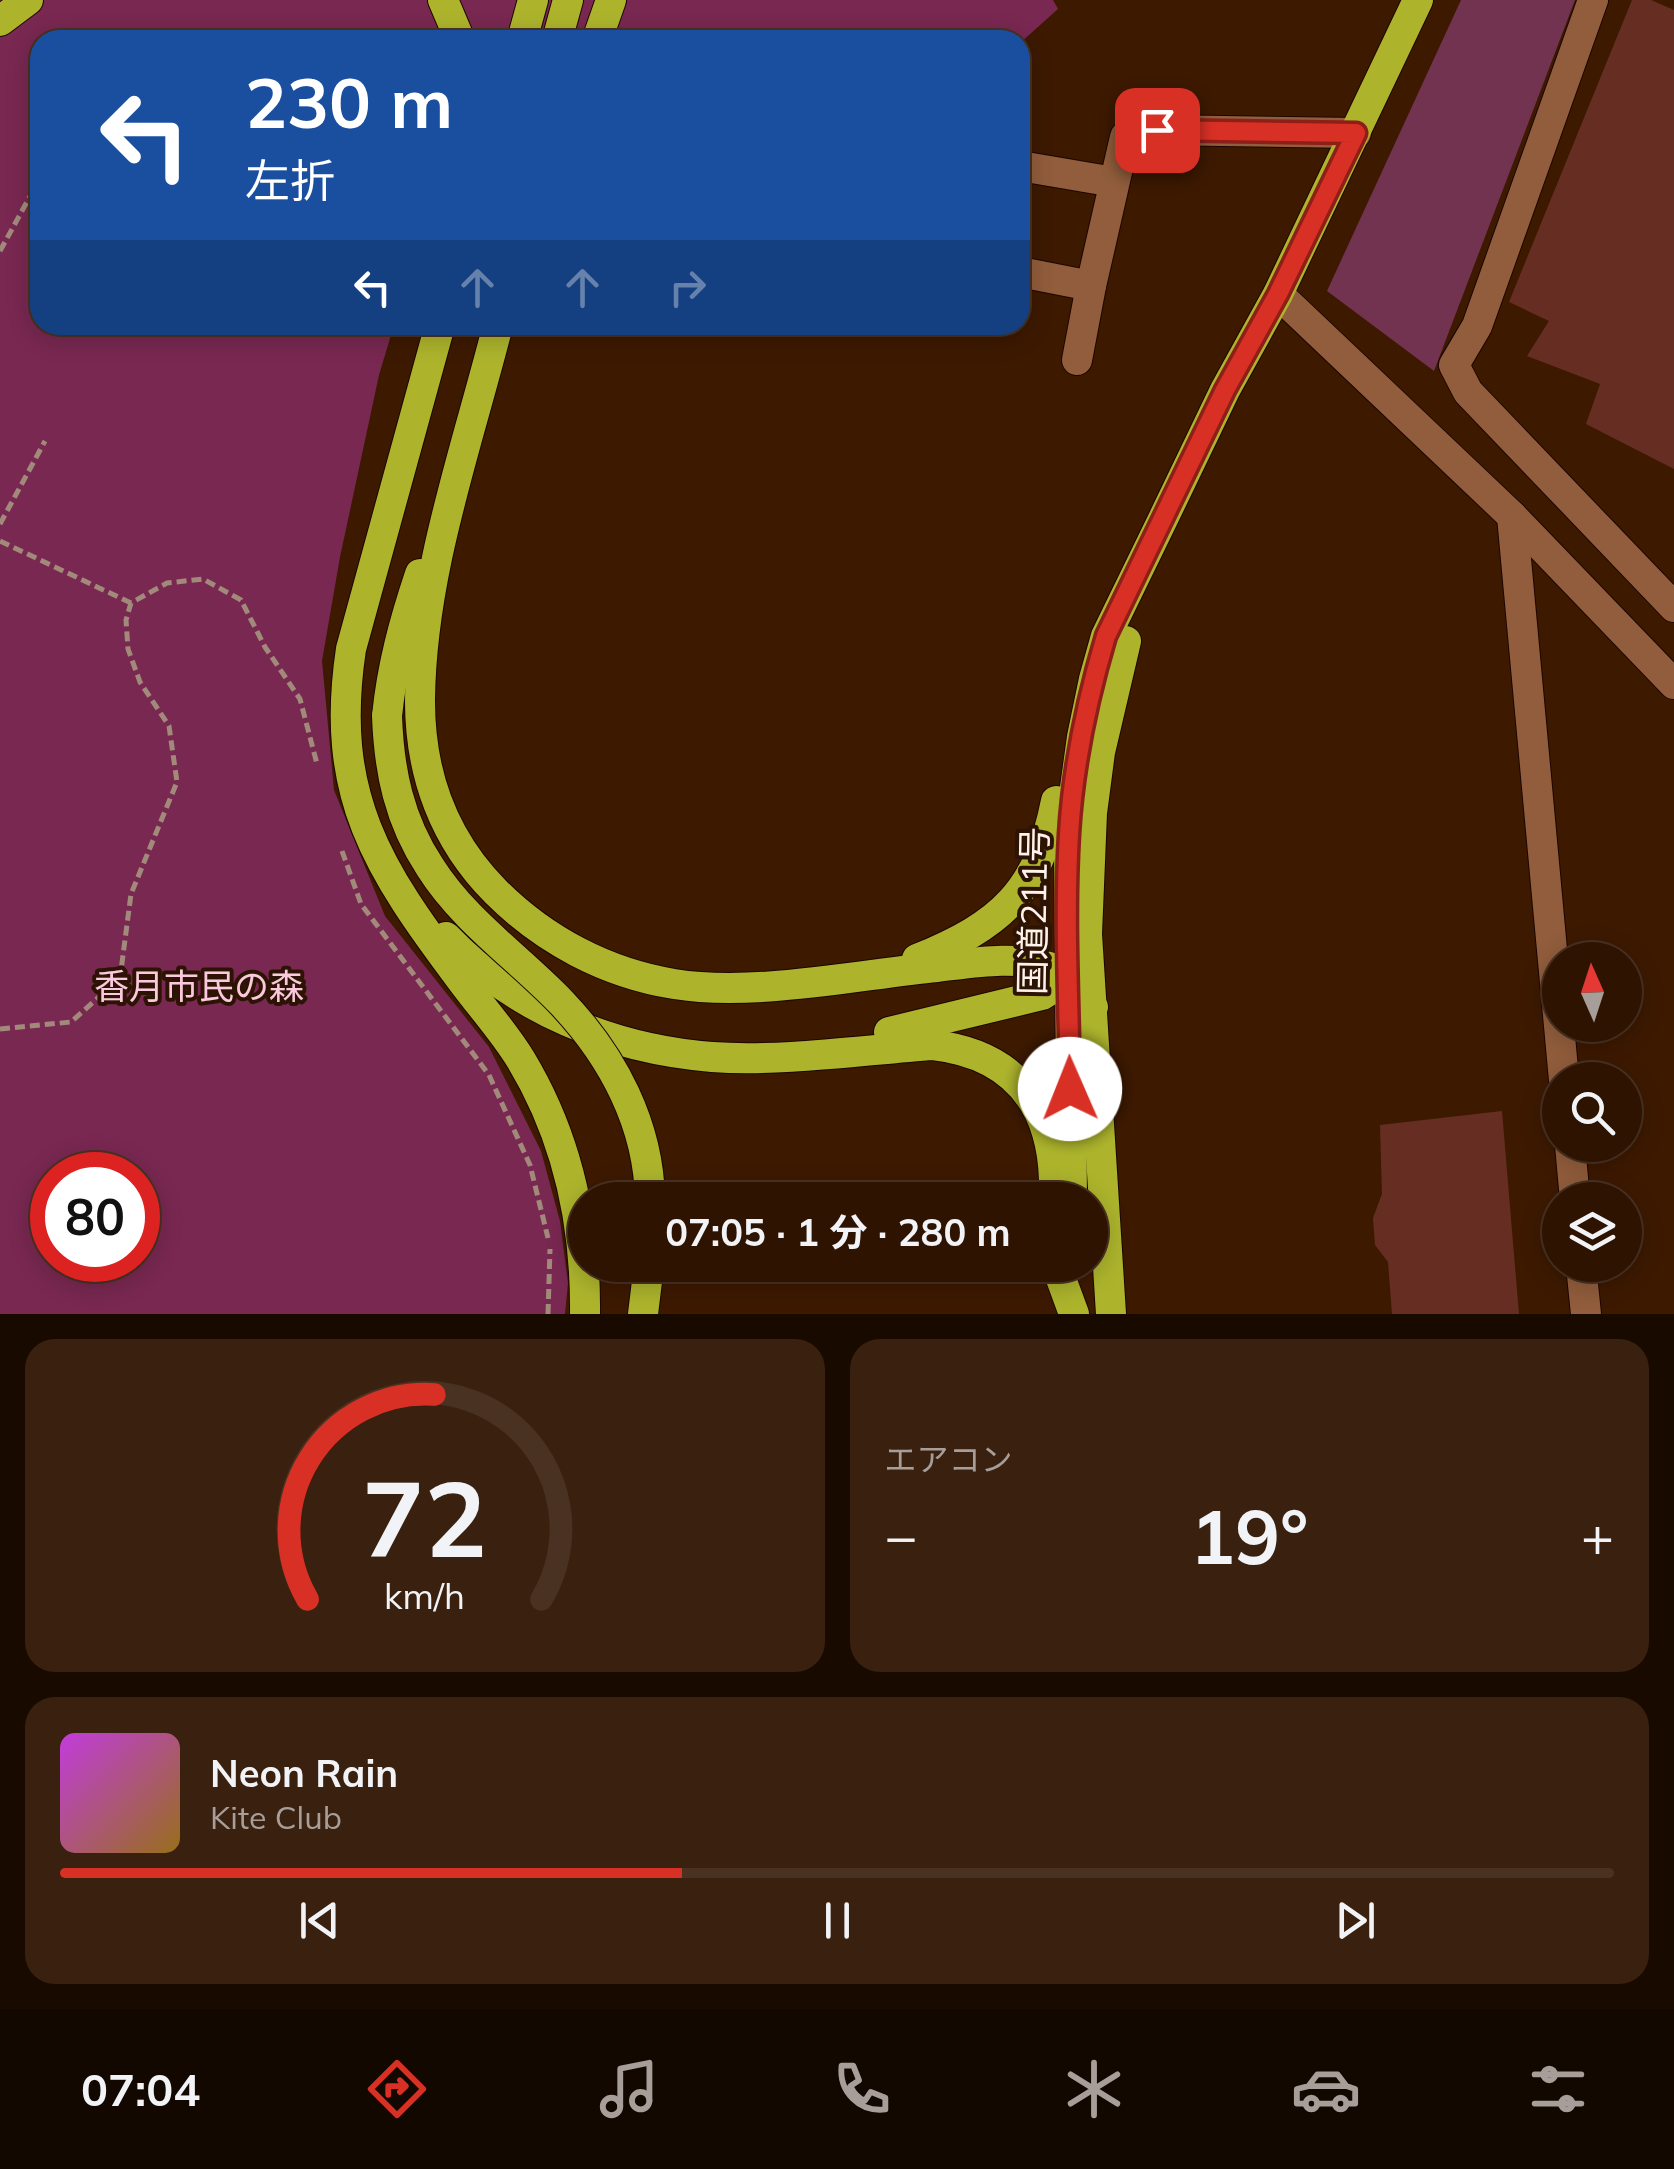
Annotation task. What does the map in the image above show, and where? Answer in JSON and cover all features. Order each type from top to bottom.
[{"type":"highway","points":[[0,20],[28,0]]},
{"type":"highway","points":[[443,0],[456,30]]},
{"type":"highway","points":[[525,30],[533,0]]},
{"type":"highway","points":[[559,30],[568,0]]},
{"type":"highway","points":[[600,30],[611,0]]},
{"type":"highway","name":"国道211号","points":[[1072,1182],[1068,868],[1072,801],[1082,736],[1106,636],[1225,390],[1278,294],[1418,0]]},
{"type":"highway","points":[[437,335],[361,609],[345,692],[348,770],[375,849],[422,928],[498,1026],[541,1097],[572,1178],[581,1227],[585,1314]]},
{"type":"highway","points":[[495,335],[459,463],[402,626],[392,670],[388,716],[392,776],[409,829],[431,869],[460,906],[564,1004],[616,1075],[634,1110],[645,1150],[648,1182]]},
{"type":"highway","points":[[459,463],[428,612],[420,702],[422,744],[441,815],[470,862],[512,908],[546,934],[585,956],[631,975],[676,984],[726,988],[997,962],[1049,967],[1083,990],[1093,1006]]},
{"type":"highway","name":"国道211号","points":[[1111,1314],[1087,934],[1092,813],[1117,672],[1163,518]]},
{"type":"highway","points":[[841,977],[916,959],[952,944],[983,928],[1012,903],[1035,870],[1050,831],[1078,692],[1106,636]]},
{"type":"highway","points":[[375,849],[408,896],[462,954],[524,1001],[598,1034],[636,1045],[713,1057],[933,1045],[963,1048],[988,1059],[1012,1076],[1030,1096],[1044,1122],[1054,1158],[1054,1182]]},
{"type":"highway","points":[[748,1058],[920,1026],[1042,995],[1069,978],[1080,960],[1087,934]]},
{"type":"highway","points":[[643,1314],[647,1282]]},
{"type":"highway","points":[[1063,1282],[1075,1314]]},
{"type":"highway","points":[[1074,1282],[1075,1314]]},
{"type":"street","points":[[1593,0],[1477,326],[1454,365],[1468,392],[1674,608]]},
{"type":"street","points":[[1077,360],[1125,137],[1157,130],[1356,133]]},
{"type":"street","points":[[1030,168],[1114,182]]},
{"type":"street","points":[[1030,274],[1091,286]]},
{"type":"street","points":[[1278,294],[1512,516],[1674,684]]},
{"type":"street","points":[[1512,516],[1562,1062]]},
{"type":"street","points":[[1583,1282],[1586,1314]]},
{"type":"path","points":[[0,250],[30,197]]},
{"type":"path","points":[[0,524],[45,441]]},
{"type":"path","points":[[0,541],[132,604]]},
{"type":"path","points":[[0,1028],[71,1022],[120,978],[130,894],[177,782],[169,726],[140,682],[128,649],[126,620],[132,604],[168,583],[203,578],[241,600],[264,647],[300,699],[320,772]]},
{"type":"path","points":[[337,837],[361,904],[489,1075],[530,1165],[550,1244],[548,1314]]},
{"type":"shaded area","points":[[1461,0],[1575,0],[1434,371],[1327,291]]},
{"type":"green space","name":"香月市民の森","points":[[0,0],[1053,0],[1058,9],[1030,34],[1030,30],[888,29],[30,30],[30,335],[391,335],[340,557],[322,661],[334,790],[385,916],[489,1047],[541,1151],[560,1221],[568,1283],[565,1314],[0,1314]]},
{"type":"building","points":[[1632,0],[1651,0],[1674,10],[1674,469],[1586,424],[1600,384],[1527,356],[1549,321],[1509,302]]},
{"type":"building","points":[[1502,1111],[1519,1314],[1392,1314],[1388,1262],[1375,1245],[1373,1218],[1382,1194],[1380,1125]]},
{"type":"route","points":[[1070,1089],[1069,832],[1082,736],[1106,636],[1356,133],[1157,130]]}]
